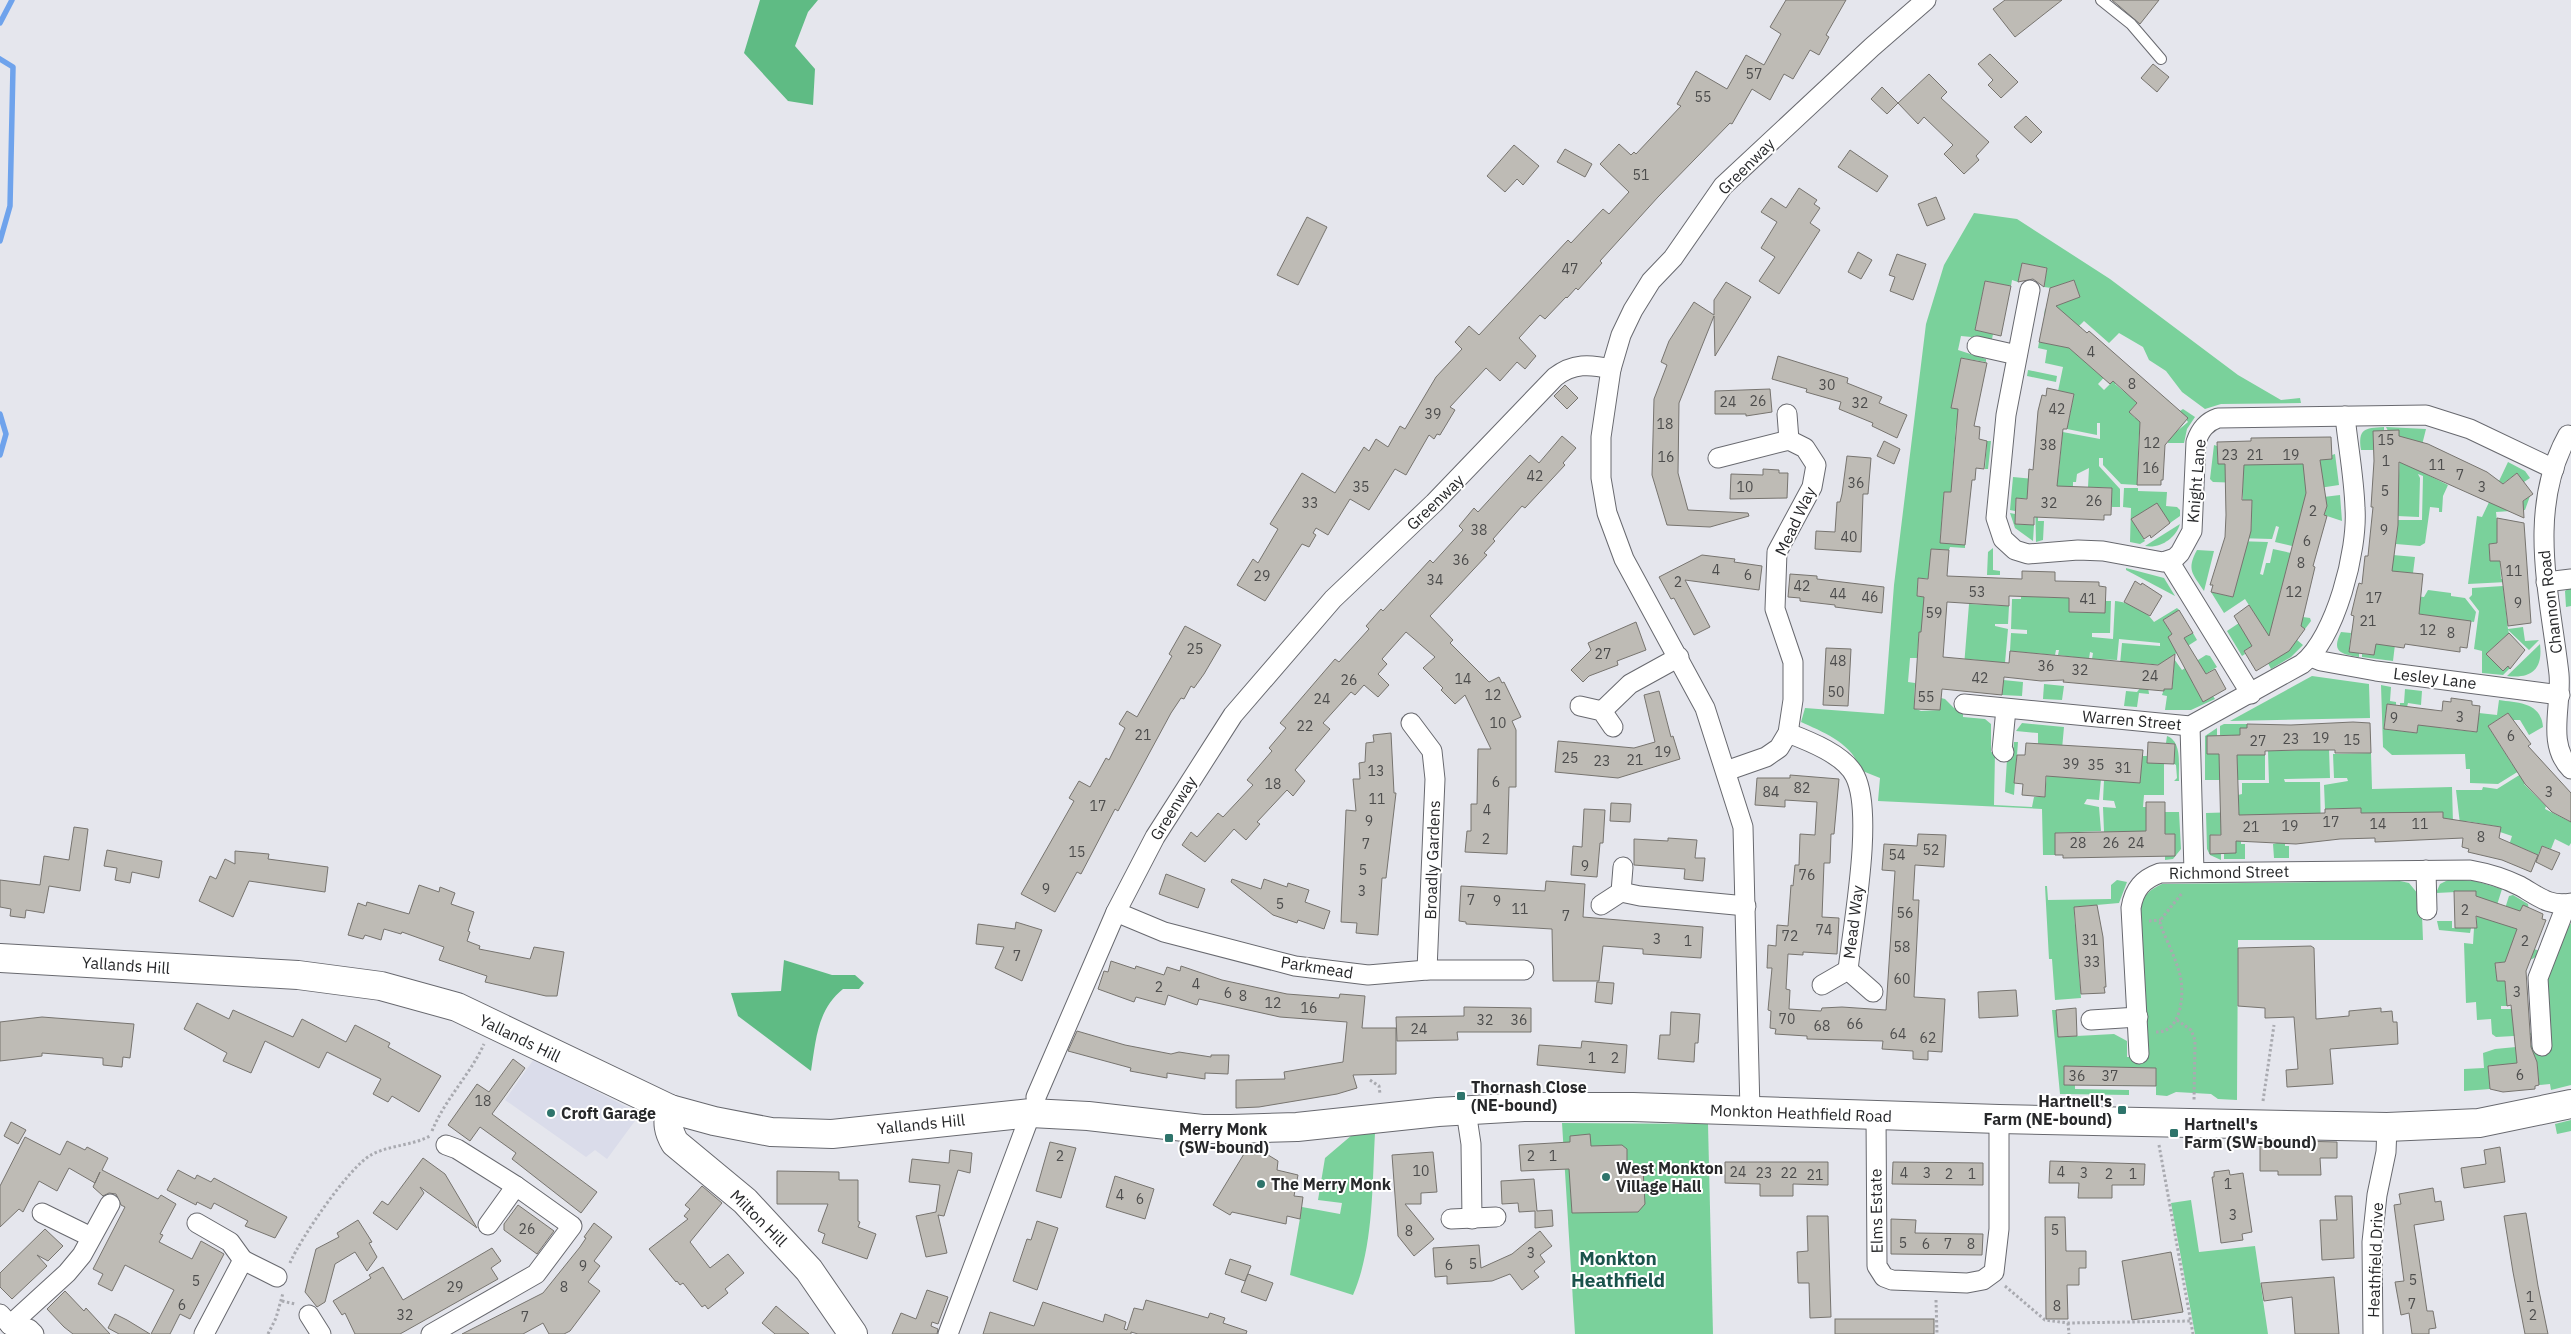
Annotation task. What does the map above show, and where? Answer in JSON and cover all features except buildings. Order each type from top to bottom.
[{"type":"street","name":"Greenway","points":[[1030,1114],[1116,912],[1155,837],[1233,715],[1332,598],[1434,503],[1516,420],[1554,376],[1578,365],[1611,369],[1620,335],[1633,310],[1651,281],[1673,258],[1723,186],[1872,47],[1926,0]]},
{"type":"street","points":[[2030,290],[2007,407],[1996,518],[2003,539],[2016,550],[2028,554],[2096,550],[2116,552],[2156,562],[2169,561],[2251,694]]},
{"type":"street","points":[[1977,346],[2017,355]]},
{"type":"street","points":[[1611,369],[1601,437],[1601,478],[1606,513],[1624,559],[1679,657],[1705,708],[1743,827],[1750,1112]]},
{"type":"street","points":[[1718,458],[1789,440],[1787,414]]},
{"type":"street","name":"Knight Lane","points":[[2169,561],[2180,553],[2192,531],[2196,442],[2205,425],[2218,418],[2417,414],[2434,416],[2470,429],[2554,469]]},
{"type":"street","name":"Warren Street","points":[[1964,704],[2190,726],[2293,672],[2311,657],[2322,641],[2337,608],[2354,544],[2355,508],[2345,416]]},
{"type":"street","name":"Channon Road","points":[[2568,435],[2554,469],[2544,531],[2546,582],[2560,695],[2557,742],[2561,756],[2571,769]]},
{"type":"street","name":"Mead Way","points":[[1726,771],[1766,757],[1779,748],[1788,733],[1793,700],[1793,662],[1775,609],[1777,552],[1812,487],[1816,465],[1805,448],[1789,440]]},
{"type":"street","points":[[2546,582],[2571,579]]},
{"type":"street","points":[[1602,711],[1630,684],[1679,657]]},
{"type":"street","name":"Lesley Lane","points":[[2311,657],[2321,661],[2376,670],[2560,695]]},
{"type":"street","points":[[1580,706],[1602,711],[1613,728]]},
{"type":"street","points":[[2004,752],[2002,750],[2006,709]]},
{"type":"street","name":"Broadly Gardens","points":[[1411,723],[1438,747],[1427,970]]},
{"type":"street","points":[[2190,726],[2190,872]]},
{"type":"street","name":"Mead Way","points":[[1788,733],[1812,742],[1836,756],[1854,774],[1863,799],[1861,855],[1848,970]]},
{"type":"street","points":[[1621,892],[1623,868]]},
{"type":"street","points":[[2426,870],[2428,912]]},
{"type":"street","name":"Richmond Street","points":[[2139,1054],[2133,898],[2140,884],[2160,873],[2470,870],[2486,873],[2520,886],[2542,901],[2568,904]]},
{"type":"street","points":[[1602,905],[1621,892],[1640,896],[1746,906]]},
{"type":"street","points":[[2540,1042],[2538,978],[2568,904]]},
{"type":"street","name":"Parkmead","points":[[1116,912],[1164,932],[1295,966],[1368,975],[1427,970],[1524,970]]},
{"type":"street","name":"Yallands Hill","points":[[0,958],[298,975],[381,986],[457,1007],[670,1109],[714,1122],[771,1132],[832,1134],[1030,1114]]},
{"type":"street","name":"Mead Way","points":[[1822,984],[1848,970]]},
{"type":"street","name":"Mead Way","points":[[1848,970],[1873,992]]},
{"type":"street","points":[[2091,1020],[2138,1024]]},
{"type":"street","name":"Monkton Heathfield Road","points":[[1030,1114],[1088,1116],[1202,1129],[1232,1130],[1297,1127],[1466,1111],[1524,1108],[1633,1107],[1876,1116],[2387,1127],[2480,1123],[2571,1104]]},
{"type":"street","name":"Milton Hill","points":[[670,1109],[667,1120],[669,1133],[675,1143],[745,1201],[803,1263],[853,1334]]},
{"type":"street","points":[[1466,1111],[1471,1144],[1472,1219]]},
{"type":"street","points":[[948,1334],[1030,1114]]},
{"type":"street","name":"Elms Estate","points":[[1876,1116],[1877,1266],[1884,1276],[1892,1280],[1967,1282],[1983,1280],[1992,1274]]},
{"type":"street","points":[[1992,1274],[1997,1258],[2000,1228],[1999,1119]]},
{"type":"street","name":"Heathfield Drive","points":[[2373,1334],[2372,1242],[2377,1195],[2386,1152],[2387,1127]]},
{"type":"street","points":[[431,1334],[536,1274],[572,1226],[516,1186],[457,1149],[446,1145]]},
{"type":"street","points":[[488,1225],[516,1186]]},
{"type":"street","points":[[5,1319],[67,1273],[82,1255],[110,1204]]},
{"type":"street","points":[[42,1213],[91,1237]]},
{"type":"street","points":[[1451,1219],[1496,1217]]},
{"type":"street","points":[[197,1223],[230,1242],[243,1260],[283,1277]]},
{"type":"street","points":[[204,1334],[243,1260]]},
{"type":"street","points":[[309,1315],[321,1334]]},
{"type":"street","points":[[5,1319],[29,1329],[34,1334]]},
{"type":"lane","points":[[2101,0],[2131,24],[2161,59]]},
{"type":"path","points":[[2138,1024],[2161,1032],[2170,1028],[2177,1020],[2181,982],[2160,920],[2185,889],[2190,872]]},
{"type":"path","points":[[268,1334],[276,1318],[283,1277],[301,1240],[361,1162],[382,1150],[416,1143],[430,1136],[446,1104],[478,1057],[488,1034],[478,1031],[483,1019]]},
{"type":"path","points":[[2177,1020],[2191,1030],[2195,1040],[2194,1124]]},
{"type":"path","points":[[2260,1125],[2274,1025]]},
{"type":"path","points":[[2158,1122],[2164,1180],[2193,1334]]},
{"type":"path","points":[[1992,1274],[2045,1320],[2068,1323],[2190,1321]]},
{"type":"path","points":[[1936,1282],[1937,1334]]},
{"type":"path","points":[[2068,1323],[2069,1334]]},
{"type":"shaded area","points":[[534,1059],[640,1114],[607,1159],[595,1150],[586,1157],[505,1100]]},
{"type":"green space","points":[[760,0],[818,0],[808,12],[795,46],[815,69],[813,105],[788,101],[744,53]]},
{"type":"green space","points":[[1974,213],[2017,219],[2110,279],[2238,375],[2281,400],[2300,398],[2301,403],[2221,404],[2205,409],[2182,392],[2166,371],[2149,360],[2143,347],[2119,333],[2109,343],[2084,321],[2079,326],[2082,328],[2067,346],[2100,375],[2110,371],[2098,384],[2104,390],[2117,377],[2119,379],[2115,384],[2134,400],[2141,398],[2129,412],[2135,418],[2161,395],[2169,401],[2157,415],[2176,432],[2188,422],[2180,411],[2183,409],[2195,417],[2187,429],[2184,443],[2168,443],[2169,433],[2139,434],[2137,485],[2121,484],[2103,465],[2103,458],[2099,458],[2099,466],[2120,489],[2120,507],[2112,507],[2112,488],[2088,487],[2089,468],[2077,474],[2076,482],[2073,482],[2073,492],[2038,515],[2038,521],[2044,521],[2043,540],[2036,542],[2035,499],[2016,498],[2015,511],[2010,510],[2013,477],[2046,480],[2048,468],[2059,469],[2062,439],[2052,430],[2100,439],[2100,423],[2097,423],[2097,435],[2067,429],[2074,394],[2058,391],[2063,367],[2045,363],[2047,350],[2038,348],[2039,342],[2057,345],[2062,320],[2044,316],[2045,309],[2080,297],[2074,280],[2051,288],[2044,287],[2047,268],[2022,263],[2018,282],[2012,280],[2011,286],[1985,281],[1975,330],[1993,334],[1992,339],[1961,336],[1958,350],[1986,359],[1986,362],[1961,358],[1952,408],[1977,413],[1965,426],[1956,425],[1952,478],[1970,494],[1944,492],[1940,542],[1965,545],[1965,548],[1950,547],[1949,550],[1931,549],[1929,575],[1936,579],[1918,578],[1917,596],[1935,598],[1934,601],[1924,600],[1922,625],[1944,634],[1919,632],[1917,658],[1910,658],[1908,682],[1915,683],[1914,708],[1921,711],[1940,710],[1941,698],[1945,699],[1954,708],[1963,711],[1963,717],[1985,719],[1991,724],[1991,752],[1995,753],[1994,805],[2032,807],[2034,797],[2045,797],[2049,745],[2038,744],[2038,733],[2016,731],[2022,723],[2064,727],[2062,749],[2101,779],[2099,800],[2087,799],[2084,804],[2099,807],[2101,831],[2055,833],[2055,855],[2043,855],[2042,809],[1878,801],[1880,778],[1860,770],[1857,761],[1851,753],[1836,740],[1801,722],[1805,708],[1884,714],[1894,585],[1926,324],[1944,265]]},
{"type":"green space","points":[[2028,370],[2057,376],[2056,382],[2027,376]]},
{"type":"green space","points":[[2384,427],[2384,431],[2373,431],[2374,450],[2361,450],[2360,443],[2364,431]]},
{"type":"green space","points":[[2386,427],[2426,429],[2418,461],[2436,452],[2426,474],[2448,485],[2443,496],[2442,512],[2439,512],[2439,508],[2430,507],[2425,543],[2420,546],[2396,544],[2398,520],[2422,520],[2423,476],[2418,474],[2420,478],[2419,517],[2397,516],[2400,455]]},
{"type":"green space","points":[[1987,441],[1991,441],[1988,469],[1985,469]]},
{"type":"green space","points":[[2214,445],[2217,446],[2218,464],[2332,459],[2332,455],[2335,454],[2339,485],[2306,490],[2307,499],[2340,495],[2342,521],[2324,515],[2326,508],[2292,546],[2275,542],[2279,527],[2276,526],[2272,539],[2236,538],[2237,530],[2251,531],[2252,501],[2243,500],[2243,483],[2213,482],[2210,479]]},
{"type":"green space","points":[[2508,462],[2525,471],[2530,478],[2524,482],[2517,473],[2501,485],[2517,506],[2530,496],[2525,510],[2496,512],[2497,522],[2515,521],[2516,524],[2498,543],[2489,544],[2490,561],[2500,561],[2501,579],[2525,578],[2526,581],[2468,584],[2477,516],[2482,517]]},
{"type":"green space","points":[[2124,488],[2138,488],[2138,491],[2167,492],[2166,506],[2177,507],[2180,510],[2180,516],[2170,523],[2132,520],[2145,541],[2140,544],[2130,542],[2131,508],[2123,507]]},
{"type":"green space","points":[[2010,513],[2015,514],[2015,524],[2034,525],[2033,541],[2015,528]]},
{"type":"green space","points":[[2180,524],[2175,534],[2167,541],[2156,546],[2145,546]]},
{"type":"green space","points":[[2236,541],[2268,542],[2260,574],[2263,575],[2266,563],[2270,563],[2273,549],[2291,553],[2303,617],[2310,618],[2311,621],[2305,629],[2290,618],[2297,640],[2303,645],[2291,657],[2271,669],[2268,663],[2265,638],[2244,651],[2245,654],[2242,656],[2227,631],[2254,613],[2245,599],[2224,613],[2211,592],[2233,597],[2244,555]]},
{"type":"green space","points":[[1993,548],[1993,570],[2000,571],[2000,575],[1987,575],[1988,552]]},
{"type":"green space","points":[[2197,550],[2214,551],[2204,591],[2194,576],[2191,567]]},
{"type":"green space","points":[[2393,555],[2415,557],[2413,573],[2368,571]]},
{"type":"green space","points":[[2126,568],[2164,578],[2175,596],[2126,570]]},
{"type":"green space","points":[[2503,586],[2508,629],[2523,627],[2525,641],[2539,640],[2529,650],[2508,630],[2509,633],[2486,654],[2503,671],[2508,666],[2510,668],[2503,675],[2482,673],[2482,651],[2474,649],[2479,611],[2469,598],[2472,595],[2472,588]]},
{"type":"green space","points":[[2571,587],[2571,606],[2566,607],[2565,591]]},
{"type":"green space","points":[[2428,590],[2451,593],[2451,596],[2465,598],[2476,612],[2474,622],[2412,613],[2415,596],[2424,597]]},
{"type":"green space","points":[[2021,596],[2069,598],[2069,612],[2105,613],[2105,601],[2111,601],[2110,633],[2092,633],[2092,637],[2113,639],[2115,601],[2137,608],[2147,614],[2154,622],[2177,608],[2179,610],[2163,620],[2177,642],[2193,633],[2197,640],[2172,656],[2182,670],[2206,655],[2210,656],[2217,667],[2192,682],[2203,701],[2213,696],[2215,699],[2191,710],[2165,710],[2167,696],[2162,695],[2164,689],[2172,689],[2174,666],[2129,662],[2119,675],[2122,643],[2160,646],[2160,643],[2119,639],[2117,660],[2092,659],[2093,653],[2090,652],[2089,659],[2058,655],[2059,650],[2056,650],[2055,655],[2010,651],[2011,633],[2027,634],[2027,630],[2011,629],[2012,599],[2021,599]]},
{"type":"green space","points":[[1969,604],[2009,606],[2008,624],[1995,624],[1995,626],[2008,629],[2004,674],[1994,662],[1969,659],[1962,691]]},
{"type":"green space","points":[[2354,623],[2397,628],[2393,661],[2362,657],[2362,654],[2374,655],[2376,637],[2351,633]]},
{"type":"green space","points":[[2341,632],[2351,633],[2349,651],[2359,653],[2359,657],[2347,655],[2338,648],[2337,644]]},
{"type":"green space","points":[[2540,644],[2540,660],[2534,671],[2523,676],[2507,676]]},
{"type":"green space","points":[[2312,676],[2369,684],[2370,718],[2230,721]]},
{"type":"green space","points":[[2003,680],[2023,682],[2022,696],[2002,695]]},
{"type":"green space","points":[[2044,684],[2064,686],[2062,700],[2043,699]]},
{"type":"green space","points":[[2381,685],[2391,687],[2390,701],[2396,702],[2396,705],[2387,704],[2384,729],[2417,733],[2419,720],[2440,728],[2476,732],[2479,713],[2497,715],[2499,700],[2521,703],[2533,708],[2538,713],[2543,727],[2529,735],[2520,720],[2512,720],[2508,713],[2488,726],[2512,764],[2514,763],[2519,771],[2498,784],[2470,783],[2470,769],[2466,769],[2465,754],[2392,755],[2383,747]]},
{"type":"green space","points":[[2141,687],[2148,687],[2149,694],[2139,693],[2137,707],[2124,706],[2126,691],[2137,692]]},
{"type":"green space","points":[[2405,689],[2422,691],[2421,705],[2408,703],[2407,707],[2400,706],[2400,703],[2404,703]]},
{"type":"green space","points":[[2224,724],[2247,724],[2247,728],[2240,729],[2240,755],[2265,755],[2265,780],[2205,780],[2205,736],[2217,728],[2217,736],[2207,736],[2207,754],[2233,735],[2220,735],[2220,726]]},
{"type":"green space","points":[[2167,736],[2172,739],[2175,743],[2178,749],[2179,781],[2174,781],[2177,778],[2176,765],[2174,764],[2175,744],[2166,743]]},
{"type":"green space","points":[[2014,742],[2018,742],[2014,795],[2005,792],[2007,759],[2013,753]]},
{"type":"green space","points":[[2329,749],[2330,778],[2284,779],[2285,782],[2320,782],[2321,836],[2285,840],[2285,846],[2289,846],[2289,858],[2274,858],[2273,844],[2277,843],[2277,838],[2241,838],[2241,844],[2245,844],[2245,859],[2224,859],[2224,853],[2235,834],[2210,835],[2221,853],[2221,860],[2210,855],[2207,849],[2206,813],[2239,812],[2238,795],[2242,794],[2242,783],[2269,783],[2268,751]]},
{"type":"green space","points":[[2371,753],[2372,789],[2452,787],[2453,824],[2362,835],[2361,808],[2325,809],[2324,785],[2348,781],[2347,778],[2334,778],[2333,754]]},
{"type":"green space","points":[[2142,756],[2147,756],[2147,762],[2164,763],[2164,795],[2144,795],[2143,807],[2146,807],[2146,812],[2179,812],[2181,849],[2173,859],[2165,860],[2165,856],[2175,856],[2175,834],[2104,832],[2103,807],[2116,808],[2114,801],[2103,800],[2104,780],[2140,782]]},
{"type":"green space","points":[[2538,770],[2524,784],[2546,806],[2545,809],[2571,822],[2571,843],[2569,846],[2555,839],[2551,849],[2542,846],[2538,855],[2515,845],[2504,861],[2512,836],[2500,832],[2501,827],[2466,821],[2460,824],[2456,790],[2482,790],[2483,787],[2497,789],[2521,774]]},
{"type":"green space","points":[[2450,879],[2475,881],[2502,889],[2492,921],[2501,921],[2509,896],[2513,895],[2528,904],[2534,949],[2540,951],[2537,956],[2527,961],[2495,963],[2497,981],[2505,981],[2507,1006],[2501,1006],[2501,1009],[2512,1009],[2514,1034],[2532,1033],[2532,1035],[2496,1037],[2492,1034],[2491,1019],[2477,1020],[2476,1002],[2466,1003],[2464,943],[2473,944],[2474,928],[2477,927],[2476,891],[2436,893],[2440,884]]},
{"type":"green space","points":[[2117,880],[2127,882],[2119,903],[2074,907],[2075,926],[2099,924],[2076,932],[2081,998],[2055,1000],[2052,959],[2049,959],[2045,886],[2047,886],[2048,900],[2111,899],[2111,885]]},
{"type":"green space","points":[[2400,881],[2409,883],[2418,894],[2418,913],[2422,915],[2423,940],[2238,940],[2237,1100],[2218,1099],[2211,1094],[2176,1092],[2167,1096],[2156,1095],[2156,1068],[2130,1068],[2130,1086],[2123,1086],[2123,1068],[2097,1067],[2097,1085],[2090,1085],[2091,1067],[2065,1066],[2064,1085],[2075,1085],[2075,1089],[2129,1090],[2129,1095],[2060,1094],[2052,1010],[2056,1010],[2058,1037],[2114,1034],[2127,1041],[2127,1057],[2147,1056],[2139,908],[2145,896],[2154,888],[2162,884]]},
{"type":"green space","points":[[2437,921],[2452,921],[2452,928],[2471,928],[2470,933],[2439,930]]},
{"type":"green space","points":[[2571,923],[2571,1085],[2551,1090],[2550,1084],[2539,1085],[2537,1062],[2488,1066],[2490,1089],[2464,1091],[2464,1069],[2484,1068],[2483,1053],[2495,1049],[2537,1045],[2546,982],[2556,951]]},
{"type":"green space","points":[[784,960],[832,975],[855,975],[864,983],[859,989],[843,989],[828,1006],[816,1037],[811,1071],[738,1016],[731,993],[781,991]]},
{"type":"green space","points":[[2571,1120],[2571,1131],[2557,1134],[2555,1124]]},
{"type":"green space","points":[[1562,1123],[1708,1124],[1713,1334],[1575,1334]]},
{"type":"green space","points":[[1375,1133],[1371,1215],[1365,1256],[1353,1295],[1290,1275],[1302,1207],[1340,1214],[1342,1203],[1318,1200],[1325,1158],[1352,1135]]},
{"type":"green space","points":[[2191,1200],[2199,1252],[2255,1246],[2268,1334],[2195,1334],[2171,1203]]},
{"type":"waterway","points":[[0,23],[12,0]]},
{"type":"waterway","points":[[0,59],[13,67],[10,206],[0,241]]},
{"type":"waterway","points":[[0,414],[6,434],[0,455]]},
{"type":"place","name":"Thornash Close (NE-bound)","points":[[1461,1096]]},
{"type":"place","name":"Hartnell's Farm (NE-bound)","points":[[2122,1110]]},
{"type":"place","name":"Croft Garage","points":[[551,1113]]},
{"type":"place","name":"Hartnell's Farm (SW-bound)","points":[[2174,1133]]},
{"type":"place","name":"Merry Monk (SW-bound)","points":[[1169,1138]]},
{"type":"place","name":"West Monkton Village Hall","points":[[1606,1177]]},
{"type":"place","name":"The Merry Monk","points":[[1261,1184]]},
{"type":"district","name":"Monkton Heathfield","points":[[1618,1269]]}]
